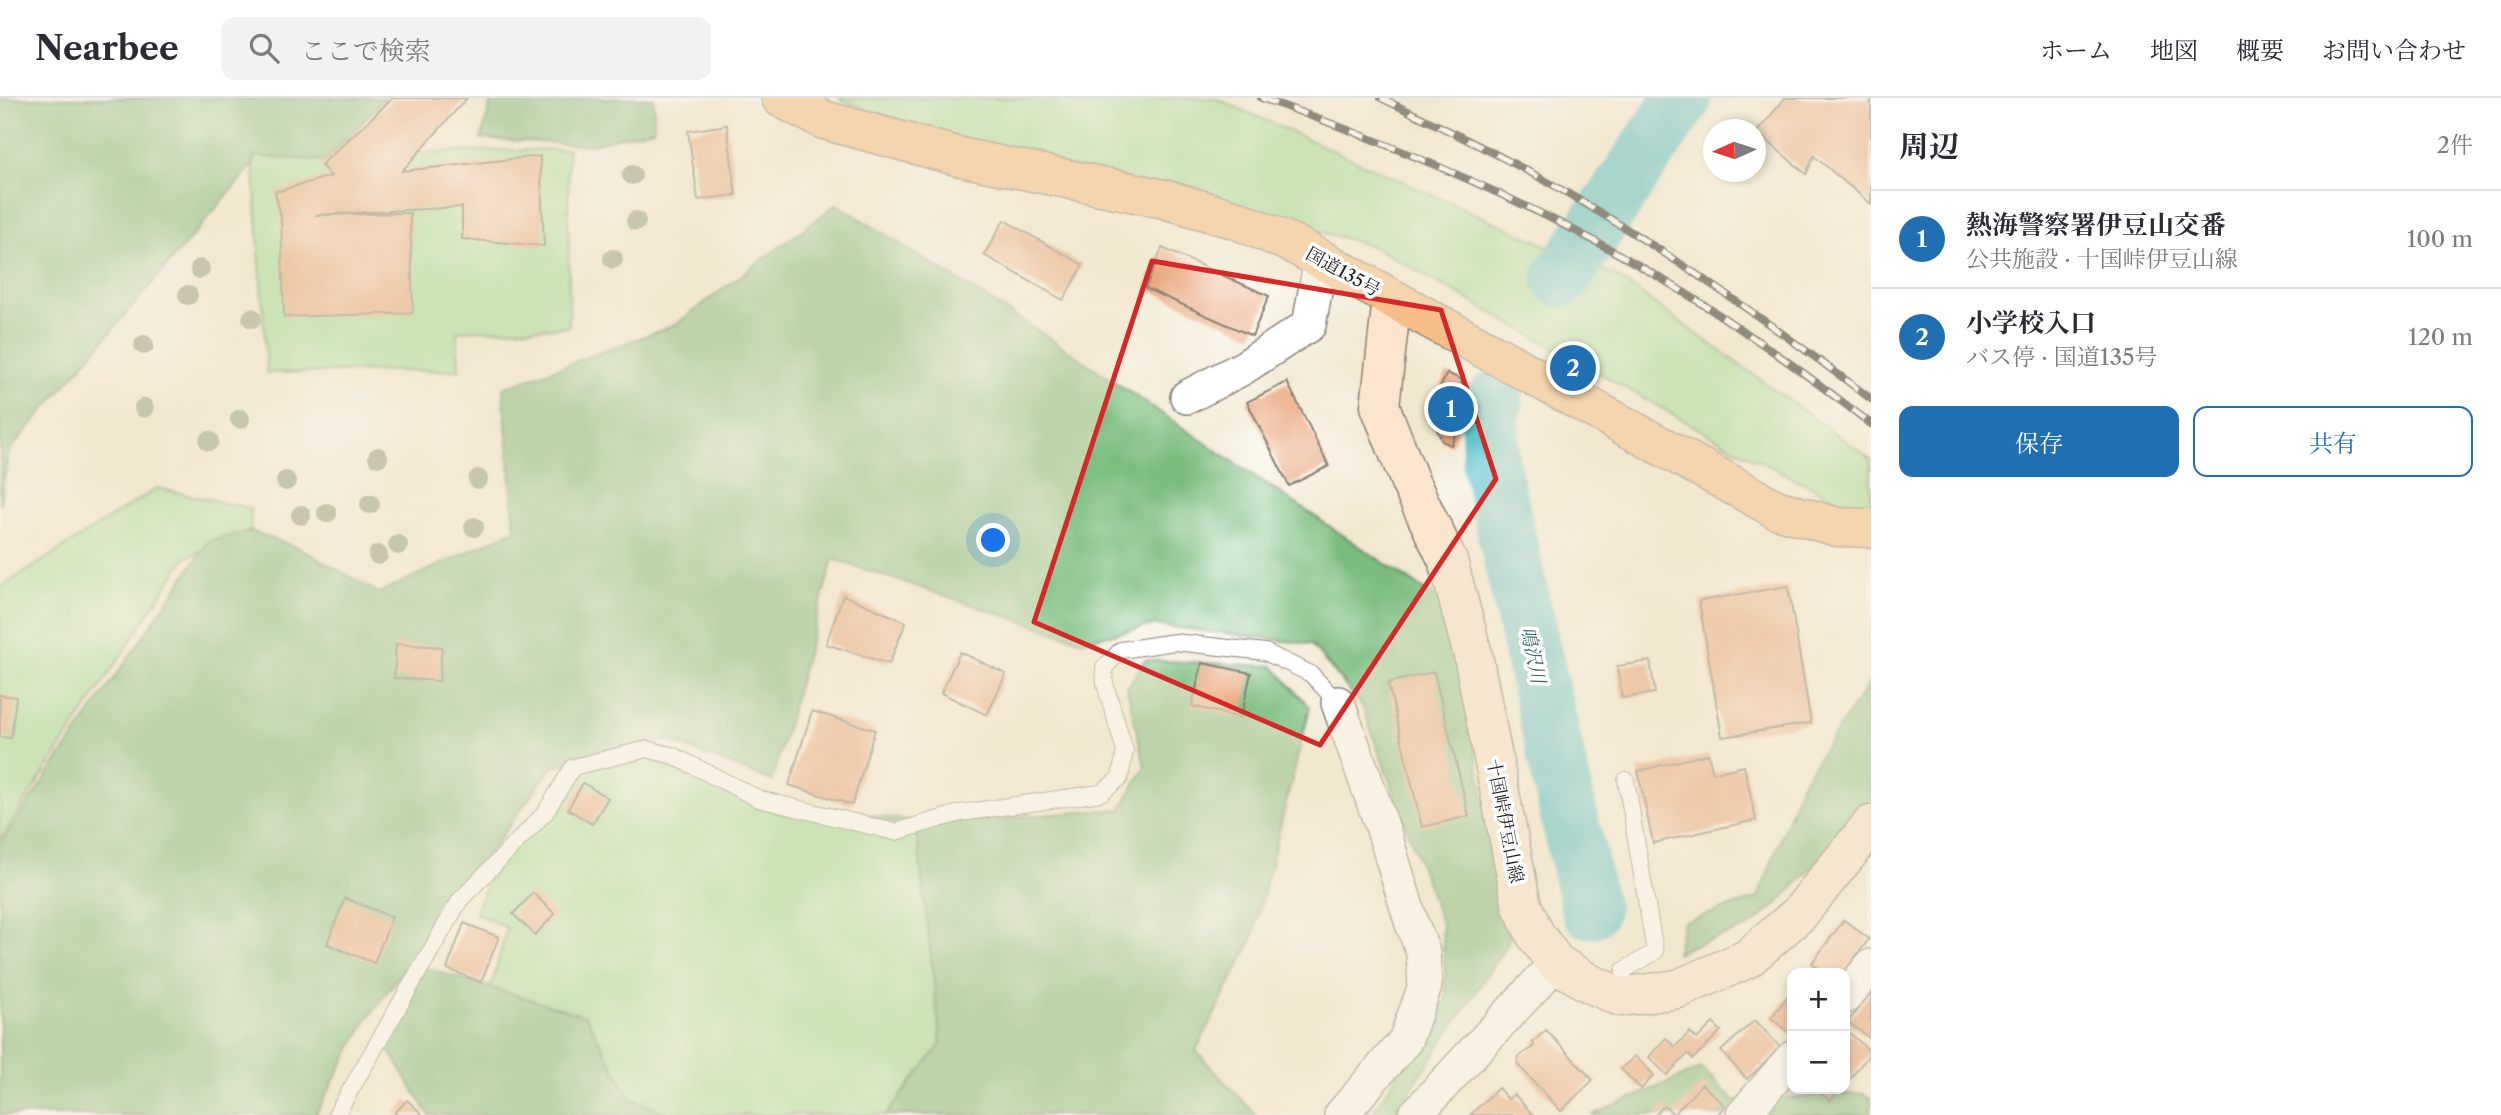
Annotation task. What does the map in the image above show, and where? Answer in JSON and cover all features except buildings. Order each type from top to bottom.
[{"type":"highway","name":"国道135号","points":[[781,98],[824,120],[936,150],[1164,199],[1237,220],[1293,244],[1776,509],[1837,527],[1871,528]]},
{"type":"main road","name":"十国峠伊豆山線","points":[[1392,299],[1380,406],[1410,482],[1448,561],[1473,655],[1522,906],[1535,934],[1556,963],[1589,983],[1621,997]]},
{"type":"main road","points":[[1621,997],[1678,989],[1747,959],[1799,914],[1871,825]]},
{"type":"street","points":[[1187,397],[1243,368],[1309,325],[1321,260]]},
{"type":"street","points":[[1338,703],[1423,952],[1425,986],[1405,1041],[1341,1115]]},
{"type":"street","points":[[1415,1115],[1556,963]]},
{"type":"street","points":[[1850,991],[1871,966]]},
{"type":"street","points":[[1743,1115],[1787,1064]]},
{"type":"lane","points":[[336,1115],[460,900],[545,813],[573,767],[648,749],[674,756],[759,799],[895,832],[960,813],[1101,793],[1120,778],[1125,751],[1105,684],[1104,668],[1121,650],[1175,642],[1265,652],[1311,674],[1338,703]]},
{"type":"lane","points":[[1621,997],[1624,970],[1655,952],[1626,780]]},
{"type":"highlighted area","points":[[1152,261],[1441,310],[1496,479],[1320,745],[1034,622]]},
{"type":"green space","points":[[0,98],[385,98],[326,161],[253,156],[253,165],[9,451],[0,504]]},
{"type":"green space","points":[[492,98],[654,98],[654,129],[588,145],[481,139]]},
{"type":"green space","points":[[838,98],[1215,98],[1616,276],[1871,459],[1871,502],[1865,513],[1733,448],[1372,246],[1153,185],[1010,153],[860,108]]},
{"type":"green space","points":[[568,149],[569,327],[457,331],[459,370],[267,373],[253,156]]},
{"type":"green space","points":[[837,204],[1051,339],[1451,608],[1509,942],[1394,1115],[1371,1115],[1446,999],[1442,925],[1362,706],[1311,644],[1154,625],[1082,641],[833,559],[772,781],[667,740],[552,767],[409,963],[586,1016],[631,1099],[673,1115],[429,1115],[381,1037],[406,966],[367,1020],[315,1115],[0,1115],[0,844],[209,541],[251,531],[301,549],[379,593],[515,530],[503,388],[675,325]]},
{"type":"green space","points":[[157,488],[250,508],[251,531],[185,558],[0,840],[0,588]]},
{"type":"green space","points":[[1145,660],[1273,666],[1310,707],[1252,940],[1196,1051],[1256,1115],[886,1115],[941,1044],[916,826],[759,799],[927,823],[1121,809],[1145,767],[1127,688]]},
{"type":"green space","points":[[1871,680],[1871,807],[1777,904],[1749,927],[1676,954],[1683,922],[1758,898],[1801,784]]},
{"type":"green space","points":[[651,760],[761,808],[916,826],[941,1044],[886,1115],[673,1115],[631,1099],[577,1013],[491,988],[507,928],[474,912],[498,862],[573,767]]},
{"type":"green space","points":[[1702,1068],[1734,1101],[1864,1093],[1871,1098],[1871,1115],[1592,1115]]},
{"type":"waterway","name":"鳴沢川","points":[[1561,279],[1683,98]]},
{"type":"waterway","name":"鳴沢川","points":[[1495,400],[1490,414],[1491,465],[1590,910]]},
{"type":"railway","points":[[1261,98],[1464,177],[1610,249],[1739,328],[1871,424]]},
{"type":"railway","points":[[1381,98],[1512,163],[1626,228],[1733,299],[1871,399]]},
{"type":"place","name":"小学校入口","points":[[1573,368]]},
{"type":"place","name":"熱海警察署伊豆山交番","points":[[1451,409]]}]
